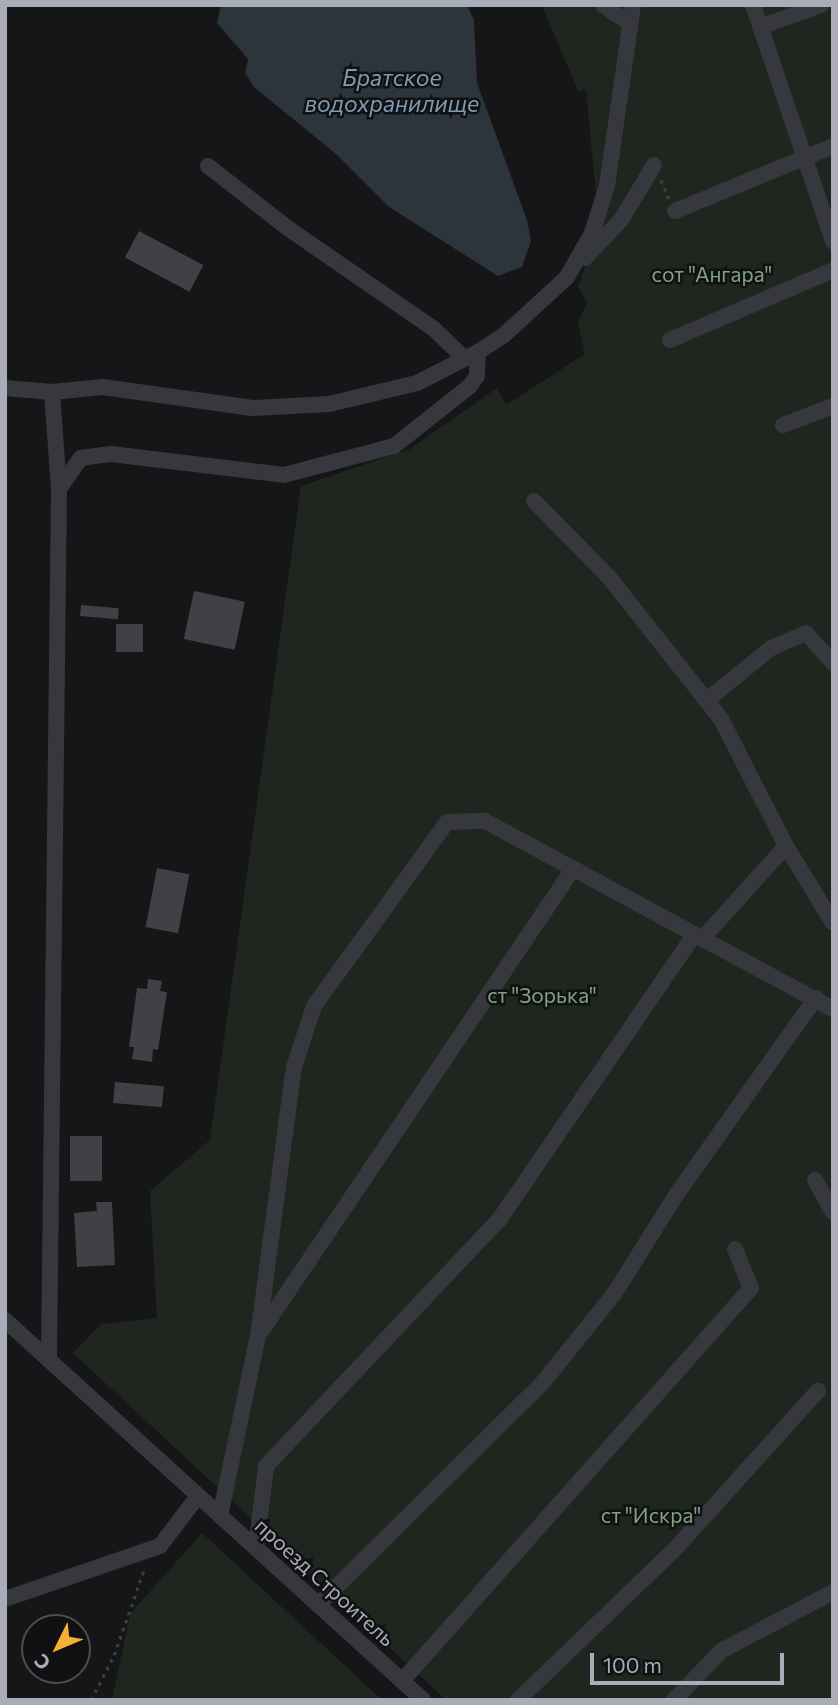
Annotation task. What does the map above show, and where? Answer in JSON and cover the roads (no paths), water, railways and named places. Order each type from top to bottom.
[{"type":"street","points":[[603,5],[628,22]]},
{"type":"street","points":[[567,277],[592,233],[607,187],[628,22],[633,5]]},
{"type":"street","points":[[753,5],[801,158],[833,242]]},
{"type":"street","points":[[760,27],[821,5]]},
{"type":"street","points":[[675,211],[833,146]]},
{"type":"street","points":[[5,388],[52,392],[103,387],[253,408],[329,404],[417,383],[471,356],[504,335],[567,277],[621,220],[654,164]]},
{"type":"street","points":[[59,489],[81,458],[111,454],[284,475],[394,446],[470,386],[477,376],[471,356],[289,229],[208,166]]},
{"type":"street","points":[[670,340],[833,270]]},
{"type":"street","points":[[49,1357],[59,489],[52,392]]},
{"type":"street","points":[[783,425],[833,406]]},
{"type":"street","points":[[534,502],[608,576],[721,719],[786,846],[833,923]]},
{"type":"street","points":[[706,701],[771,648],[806,633],[833,663]]},
{"type":"street","points":[[220,1516],[258,1336],[294,1067],[314,1006],[447,822],[485,821],[833,1009]]},
{"type":"street","points":[[256,1548],[266,1466],[499,1220],[698,937],[786,846]]},
{"type":"street","points":[[258,1336],[573,869]]},
{"type":"street","points":[[318,1605],[544,1381],[614,1294],[678,1192],[816,998]]},
{"type":"street","points":[[815,1181],[833,1212]]},
{"type":"street","points":[[402,1681],[751,1288],[735,1249]]},
{"type":"street","name":"проезд Строитель","points":[[5,1320],[49,1357],[423,1700]]},
{"type":"street","points":[[517,1700],[676,1548],[818,1391]]},
{"type":"street","points":[[5,1599],[160,1546],[198,1496]]},
{"type":"street","points":[[674,1700],[721,1651],[833,1592]]},
{"type":"water","name":"Братское водохранилище","points":[[221,5],[467,5],[474,20],[477,83],[527,220],[531,241],[522,267],[498,276],[389,207],[336,154],[254,87],[245,73],[248,59],[217,23]]},
{"type":"park label","name":"сот \"Ангара\"","points":[[712,274]]},
{"type":"park label","name":"ст \"Зорька\"","points":[[542,995]]},
{"type":"park label","name":"ст \"Искра\"","points":[[651,1515]]}]
